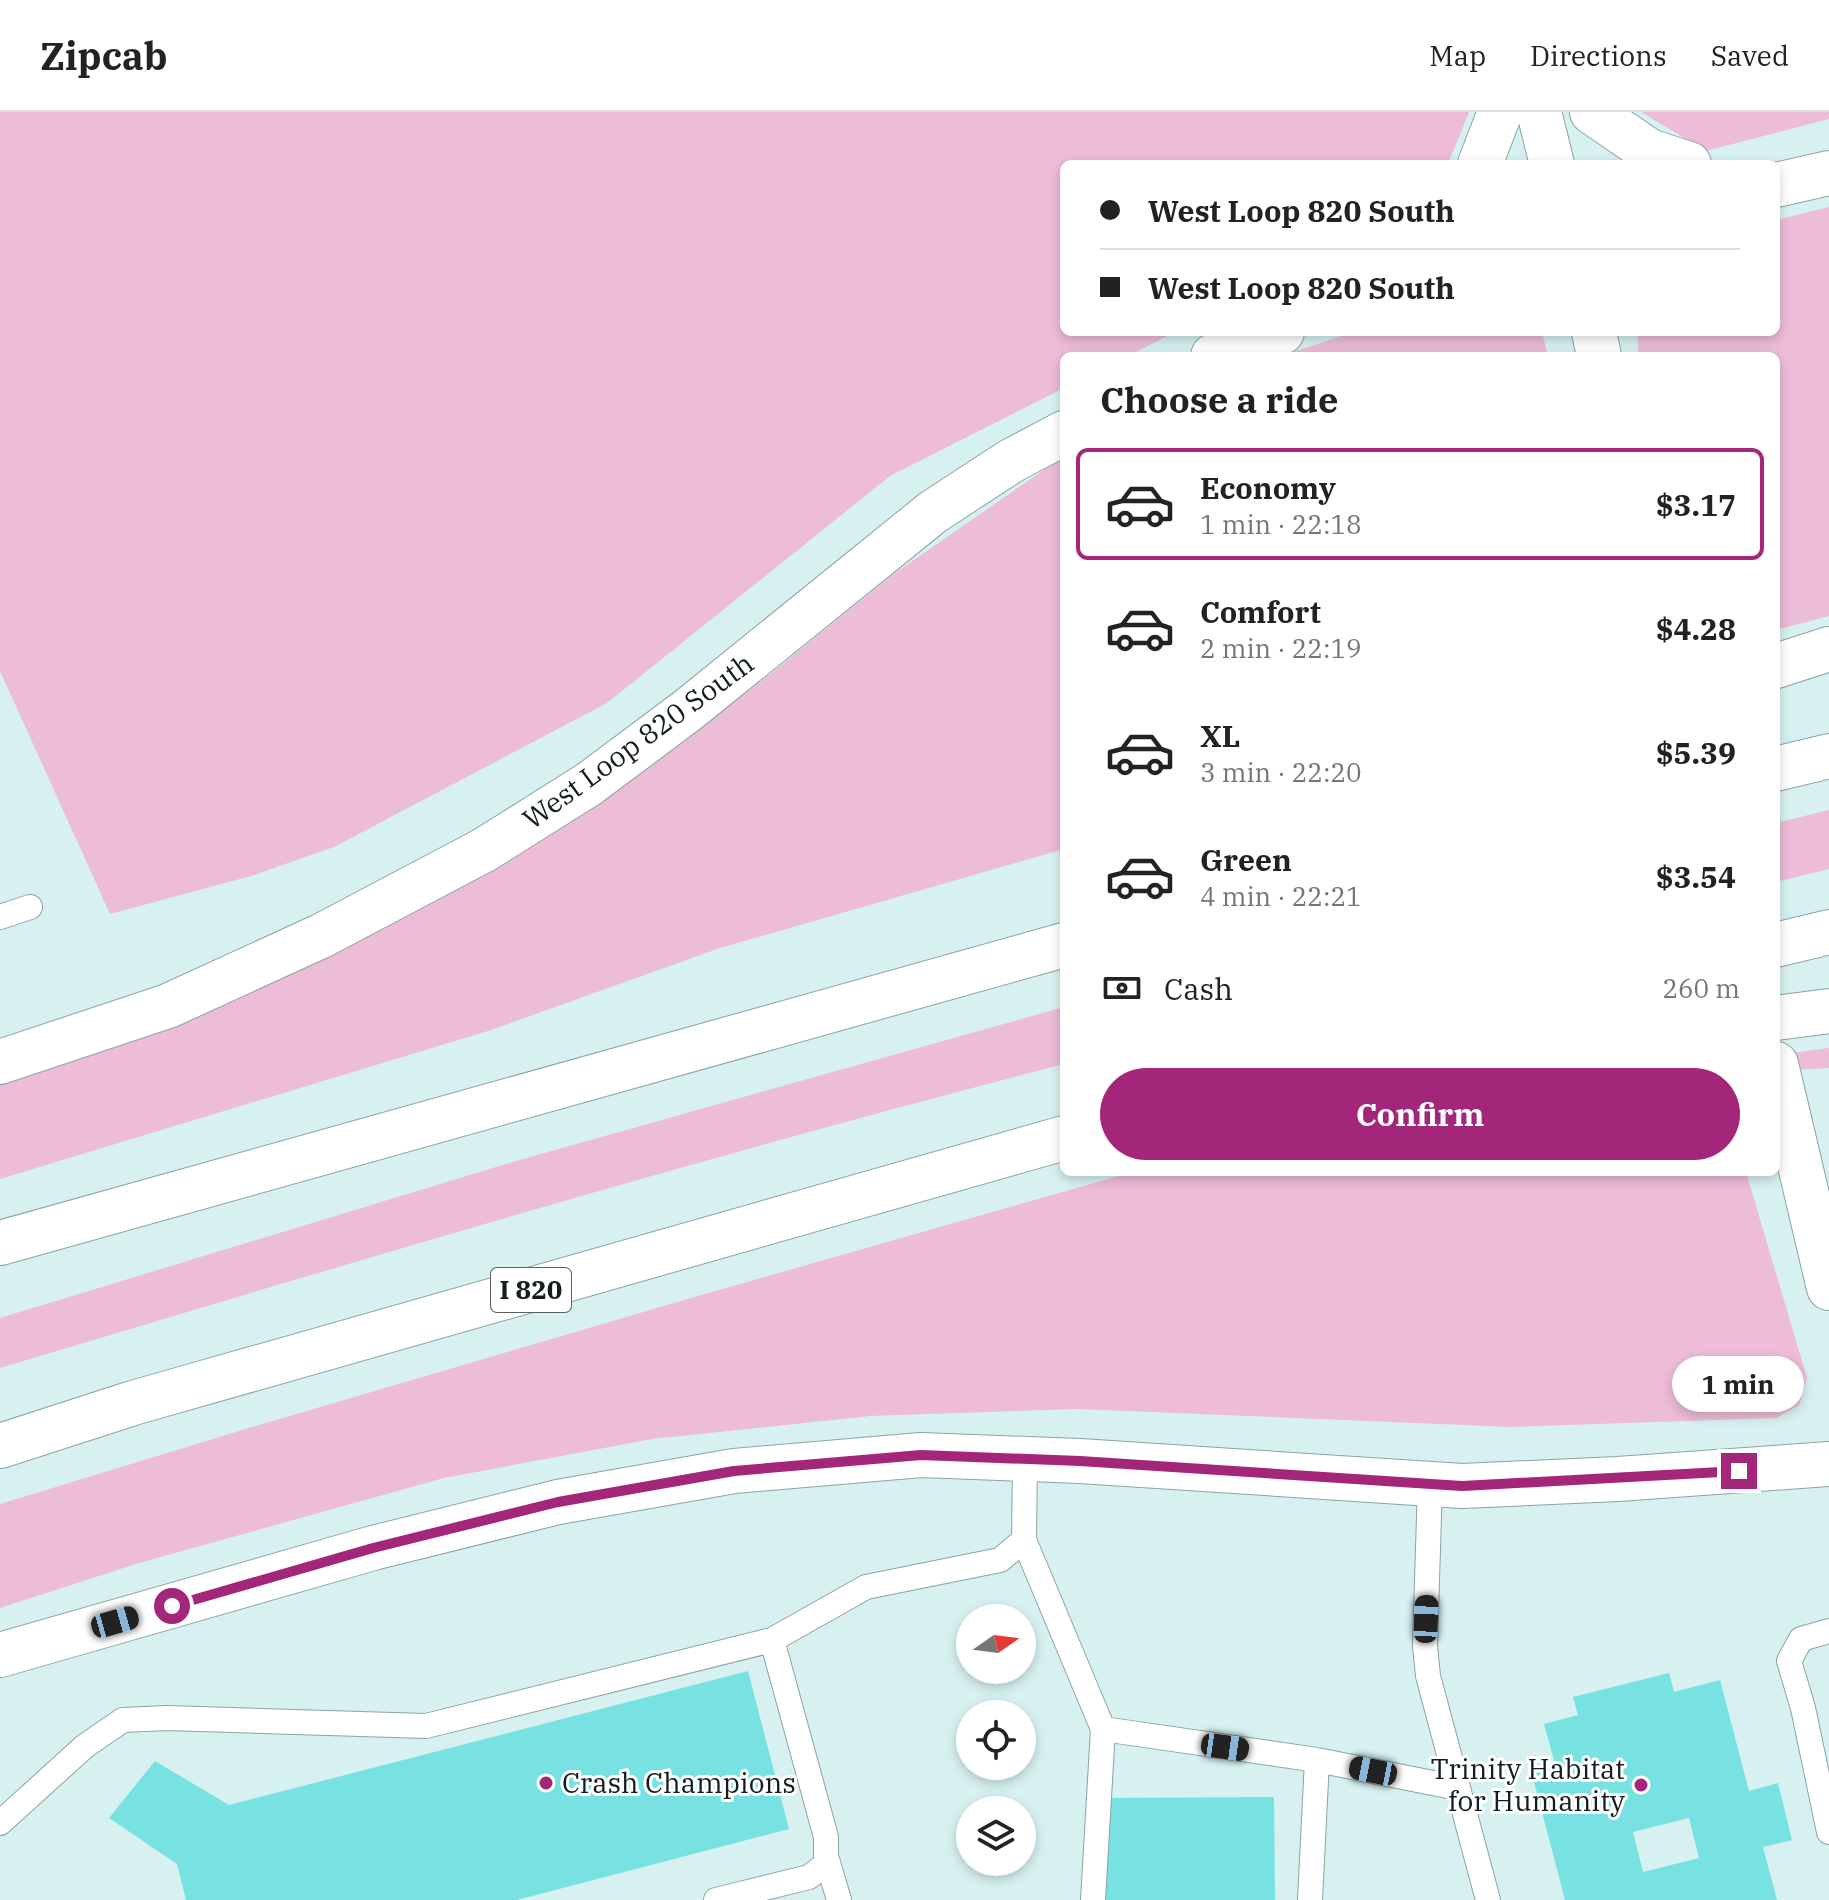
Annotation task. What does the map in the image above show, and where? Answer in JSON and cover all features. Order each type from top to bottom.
[{"type":"main road","points":[[1482,160],[1500,112]]},
{"type":"main road","points":[[1539,112],[1551,160]]},
{"type":"main road","points":[[1592,112],[1649,151],[1677,160]]},
{"type":"main road","points":[[1780,184],[1829,173]]},
{"type":"main road","points":[[1224,352],[1270,336]]},
{"type":"main road","name":"West Loop 820 South","points":[[0,1062],[168,1006],[321,936],[484,850],[589,784],[676,719],[933,512],[1011,461],[1060,435]]},
{"type":"main road","points":[[1780,665],[1829,649]]},
{"type":"main road","points":[[1780,768],[1829,756]]},
{"type":"main road","points":[[1780,944],[1829,932]]},
{"type":"main road","points":[[0,1243],[1060,946]]},
{"type":"main road","points":[[1780,1017],[1829,1011]]},
{"type":"main road","points":[[1780,1080],[1829,1288]]},
{"type":"main road","name":"I 820","points":[[0,1446],[133,1403],[1060,1139]]},
{"type":"main road","points":[[0,1655],[373,1548],[558,1502],[734,1471],[921,1455],[1462,1486],[1829,1464]]},
{"type":"lane","points":[[0,917],[30,907]]},
{"type":"lane","points":[[1025,1459],[1024,1540],[1103,1729],[1093,1900]]},
{"type":"lane","points":[[1430,1484],[1425,1646],[1428,1676],[1488,1900]]},
{"type":"lane","points":[[0,1823],[85,1746],[123,1720],[167,1718],[426,1726],[772,1640],[866,1587],[1000,1560],[1024,1540]]},
{"type":"lane","points":[[1829,1631],[1801,1639],[1789,1661],[1803,1708],[1829,1832]]},
{"type":"lane","points":[[716,1900],[809,1877],[826,1864],[826,1837],[772,1640]]},
{"type":"lane","points":[[1103,1729],[1317,1760],[1458,1788]]},
{"type":"lane","points":[[1310,1900],[1317,1760]]},
{"type":"lane","points":[[826,1856],[839,1900]]},
{"type":"shaded area","points":[[0,112],[1469,112],[1450,160],[1060,160],[1060,336],[1167,336],[1136,352],[1060,352],[1060,390],[890,476],[607,703],[334,847],[251,876],[110,914],[0,671]]},
{"type":"shaded area","points":[[1641,112],[1829,112],[1829,119],[1706,151]]},
{"type":"shaded area","points":[[1829,207],[1829,616],[1780,629],[1780,352],[1639,352],[1637,336],[1780,336],[1780,219]]},
{"type":"shaded area","points":[[1342,336],[1543,336],[1547,352],[1293,352]]},
{"type":"shaded area","points":[[1060,459],[1060,850],[720,948],[488,1031],[0,1179],[0,1079],[591,801],[754,687],[895,573]]},
{"type":"shaded area","points":[[1829,810],[1829,869],[1780,881],[1780,822]]},
{"type":"shaded area","points":[[1060,1008],[1060,1065],[398,1249],[0,1368],[0,1318],[516,1161]]},
{"type":"shaded area","points":[[1829,1048],[1829,1068],[1780,1071],[1780,1054]]},
{"type":"shaded area","points":[[1119,1176],[1747,1176],[1807,1378],[1799,1405],[1776,1418],[1511,1427],[1077,1409],[870,1416],[652,1439],[444,1478],[139,1563],[0,1608],[0,1504],[698,1296]]},
{"type":"building","name":"Crash Champions","points":[[748,1671],[789,1829],[517,1900],[186,1900],[177,1864],[109,1818],[155,1761],[229,1805]]},
{"type":"building","name":"Trinity Habitat for Humanity","points":[[1669,1673],[1674,1692],[1720,1680],[1749,1791],[1778,1783],[1792,1840],[1763,1847],[1777,1900],[1565,1900],[1531,1770],[1555,1764],[1544,1724],[1578,1715],[1573,1697]],"holes":[[[1689,1818],[1699,1858],[1643,1872],[1633,1832]]]},
{"type":"building","points":[[1274,1797],[1275,1900],[1101,1900],[1100,1798]]},
{"type":"place","name":"Crash Champions","points":[[546,1783]]},
{"type":"place","name":"Trinity Habitat for Humanity","points":[[1641,1785]]},
{"type":"route","points":[[172,1606],[373,1548],[558,1502],[734,1471],[921,1455],[1080,1461],[1462,1486],[1739,1471]]}]
